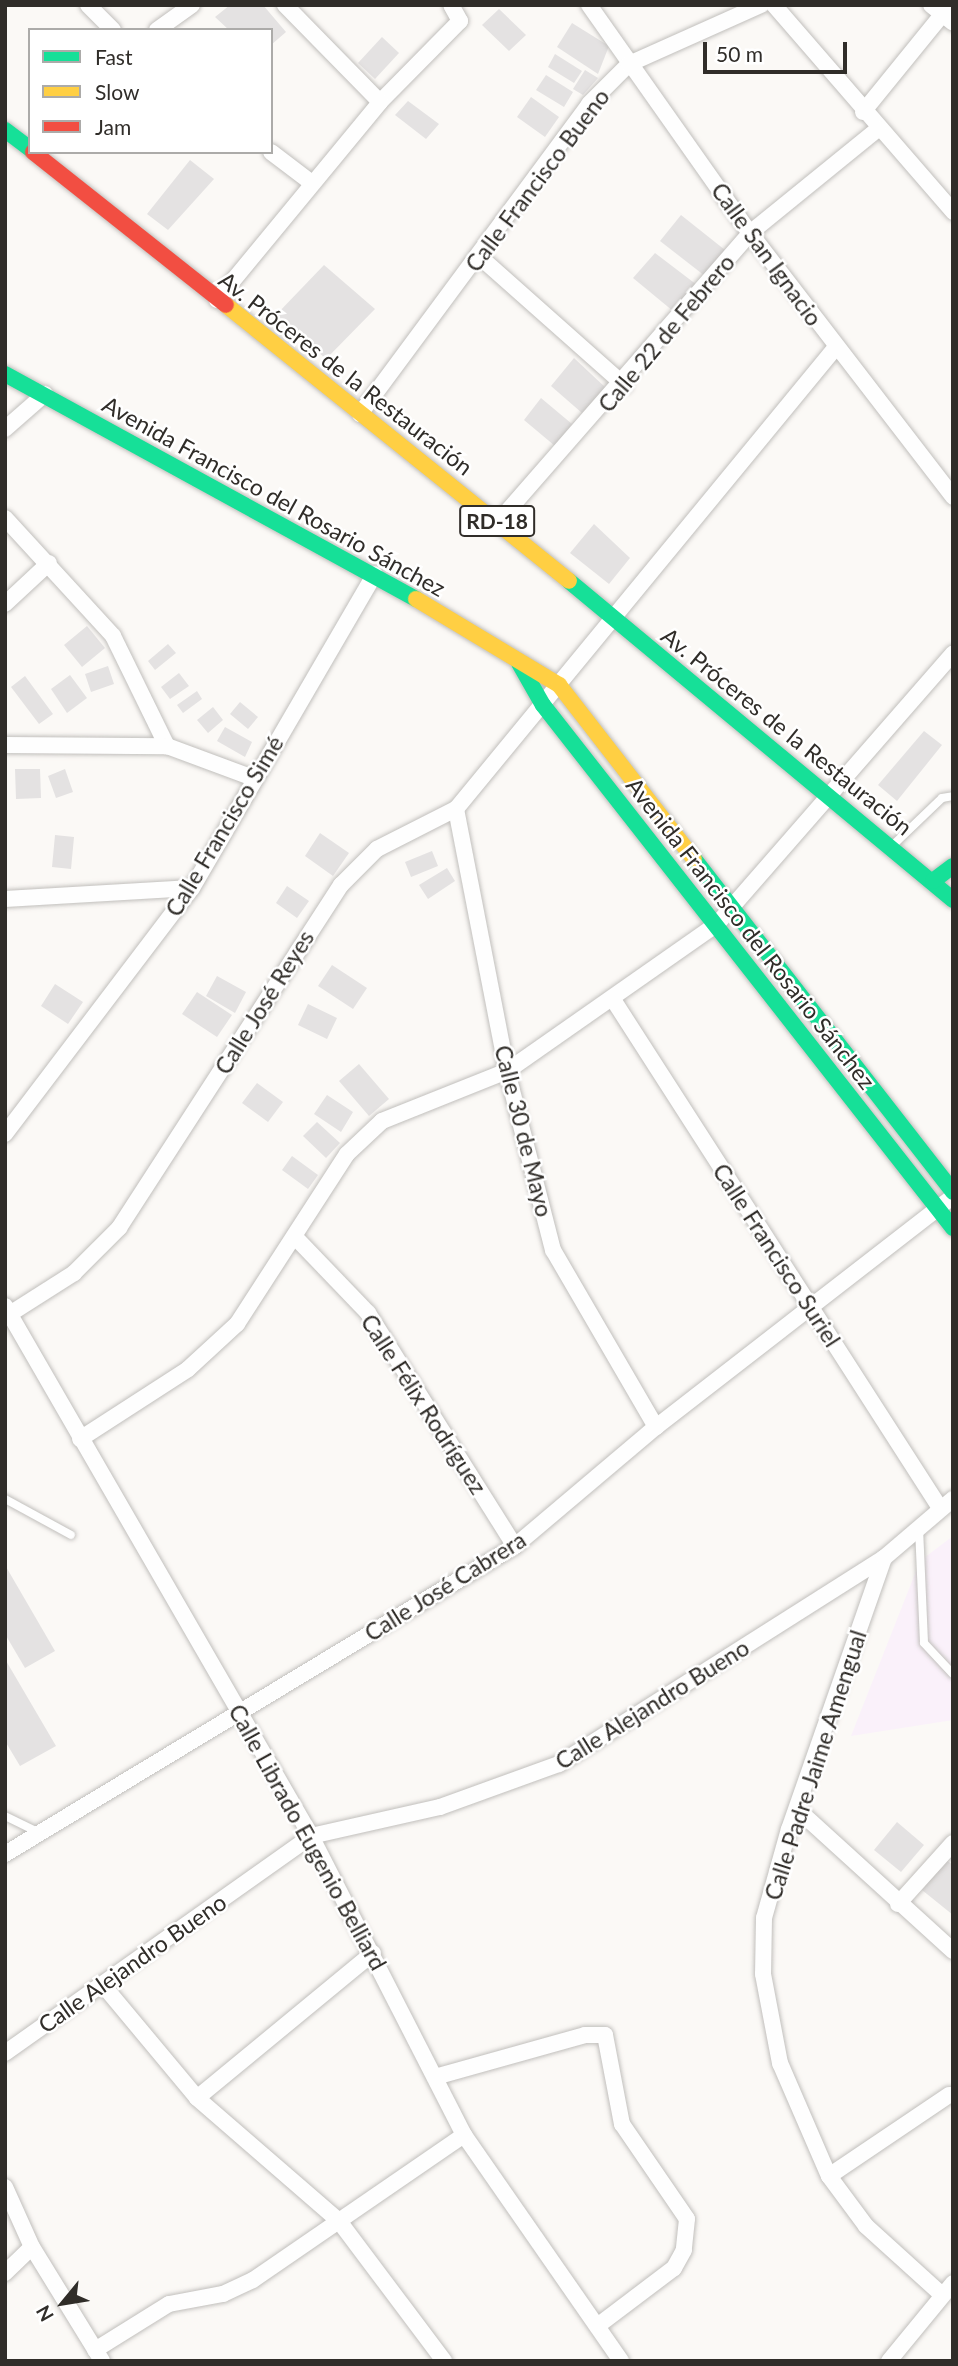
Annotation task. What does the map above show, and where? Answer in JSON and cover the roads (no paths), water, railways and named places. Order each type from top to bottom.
[{"type":"main road","name":"Av. Próceres de la Restauración","points":[[5,130],[28,147]]},
{"type":"main road","name":"Av. Próceres de la Restauración","points":[[37,154],[498,522],[832,795],[953,900]]},
{"type":"main road","name":"Avenida Francisco del Rosario Sánchez","points":[[5,374],[375,574],[559,685],[734,907],[953,1195]]},
{"type":"main road","name":"Avenida Francisco del Rosario Sánchez","points":[[519,663],[542,705],[717,924],[953,1228]]},
{"type":"main road","points":[[933,881],[953,866]]},
{"type":"street","points":[[88,5],[111,28]]},
{"type":"street","points":[[159,28],[192,5]]},
{"type":"street","points":[[285,5],[380,102]]},
{"type":"street","points":[[217,300],[380,102],[460,21],[451,5]]},
{"type":"street","name":"Calle San Ignacio","points":[[589,5],[750,233],[953,498]]},
{"type":"street","name":"Calle Francisco Bueno","points":[[360,414],[480,257],[589,104],[629,64],[761,5]]},
{"type":"street","points":[[774,5],[863,112],[953,212]]},
{"type":"street","points":[[863,112],[944,12]]},
{"type":"street","name":"Calle 22 de Febrero","points":[[498,522],[624,384],[750,233],[878,129]]},
{"type":"street","points":[[273,154],[312,183]]},
{"type":"street","points":[[480,257],[624,384]]},
{"type":"street","name":"Calle José Reyes","points":[[7,1312],[74,1273],[119,1228],[341,885],[377,849],[456,809],[836,347]]},
{"type":"street","points":[[5,429],[45,394]]},
{"type":"street","points":[[5,518],[113,636],[167,746]]},
{"type":"street","points":[[5,604],[49,563]]},
{"type":"street","name":"Calle Francisco Simé","points":[[5,1134],[192,888],[253,778],[375,574]]},
{"type":"street","points":[[80,1439],[198,1360],[237,1324],[296,1238],[348,1154],[382,1121],[507,1071],[614,1000],[717,924],[953,653]]},
{"type":"street","points":[[5,745],[167,746],[253,778]]},
{"type":"street","name":"Calle 30 de Mayo","points":[[456,809],[507,1071],[553,1250],[656,1427]]},
{"type":"street","points":[[5,899],[192,888]]},
{"type":"street","name":"Calle Francisco Suriel","points":[[614,1000],[812,1310],[946,1503]]},
{"type":"street","name":"Calle José Cabrera","points":[[5,1854],[515,1546],[656,1427],[812,1310],[939,1210],[953,1195]]},
{"type":"street","name":"Calle Félix Rodríguez","points":[[296,1238],[368,1313],[515,1546]]},
{"type":"street","name":"Calle Librado Eugenio Belliard","points":[[7,1312],[311,1836],[464,2135],[600,2324],[621,2361]]},
{"type":"street","name":"Calle Alejandro Bueno","points":[[5,2053],[311,1836],[440,1807],[559,1765],[884,1558],[946,1503]]},
{"type":"street","name":"Calle Padre Jaime Amengual","points":[[884,1558],[797,1809],[764,1918],[763,1974],[780,2063],[829,2176],[866,2226],[948,2289]]},
{"type":"street","points":[[797,1809],[953,1951]]},
{"type":"street","points":[[898,1903],[953,1843]]},
{"type":"street","points":[[197,2098],[373,1953]]},
{"type":"street","points":[[103,1985],[197,2098],[339,2221],[444,2361]]},
{"type":"street","points":[[435,2077],[585,2035],[605,2035],[622,2124],[687,2219],[684,2250],[674,2268],[600,2324]]},
{"type":"street","points":[[829,2176],[949,2095]]},
{"type":"street","points":[[5,2187],[32,2247],[99,2356],[169,2304],[223,2294],[253,2280],[464,2135]]},
{"type":"street","points":[[5,2273],[32,2247]]},
{"type":"street","points":[[889,2361],[948,2289]]},
{"type":"lane","points":[[892,846],[942,798],[953,796]]},
{"type":"lane","points":[[5,1499],[71,1535]]},
{"type":"lane","points":[[919,1525],[925,1643],[953,1674]]},
{"type":"lane","points":[[5,1816],[40,1833]]}]
